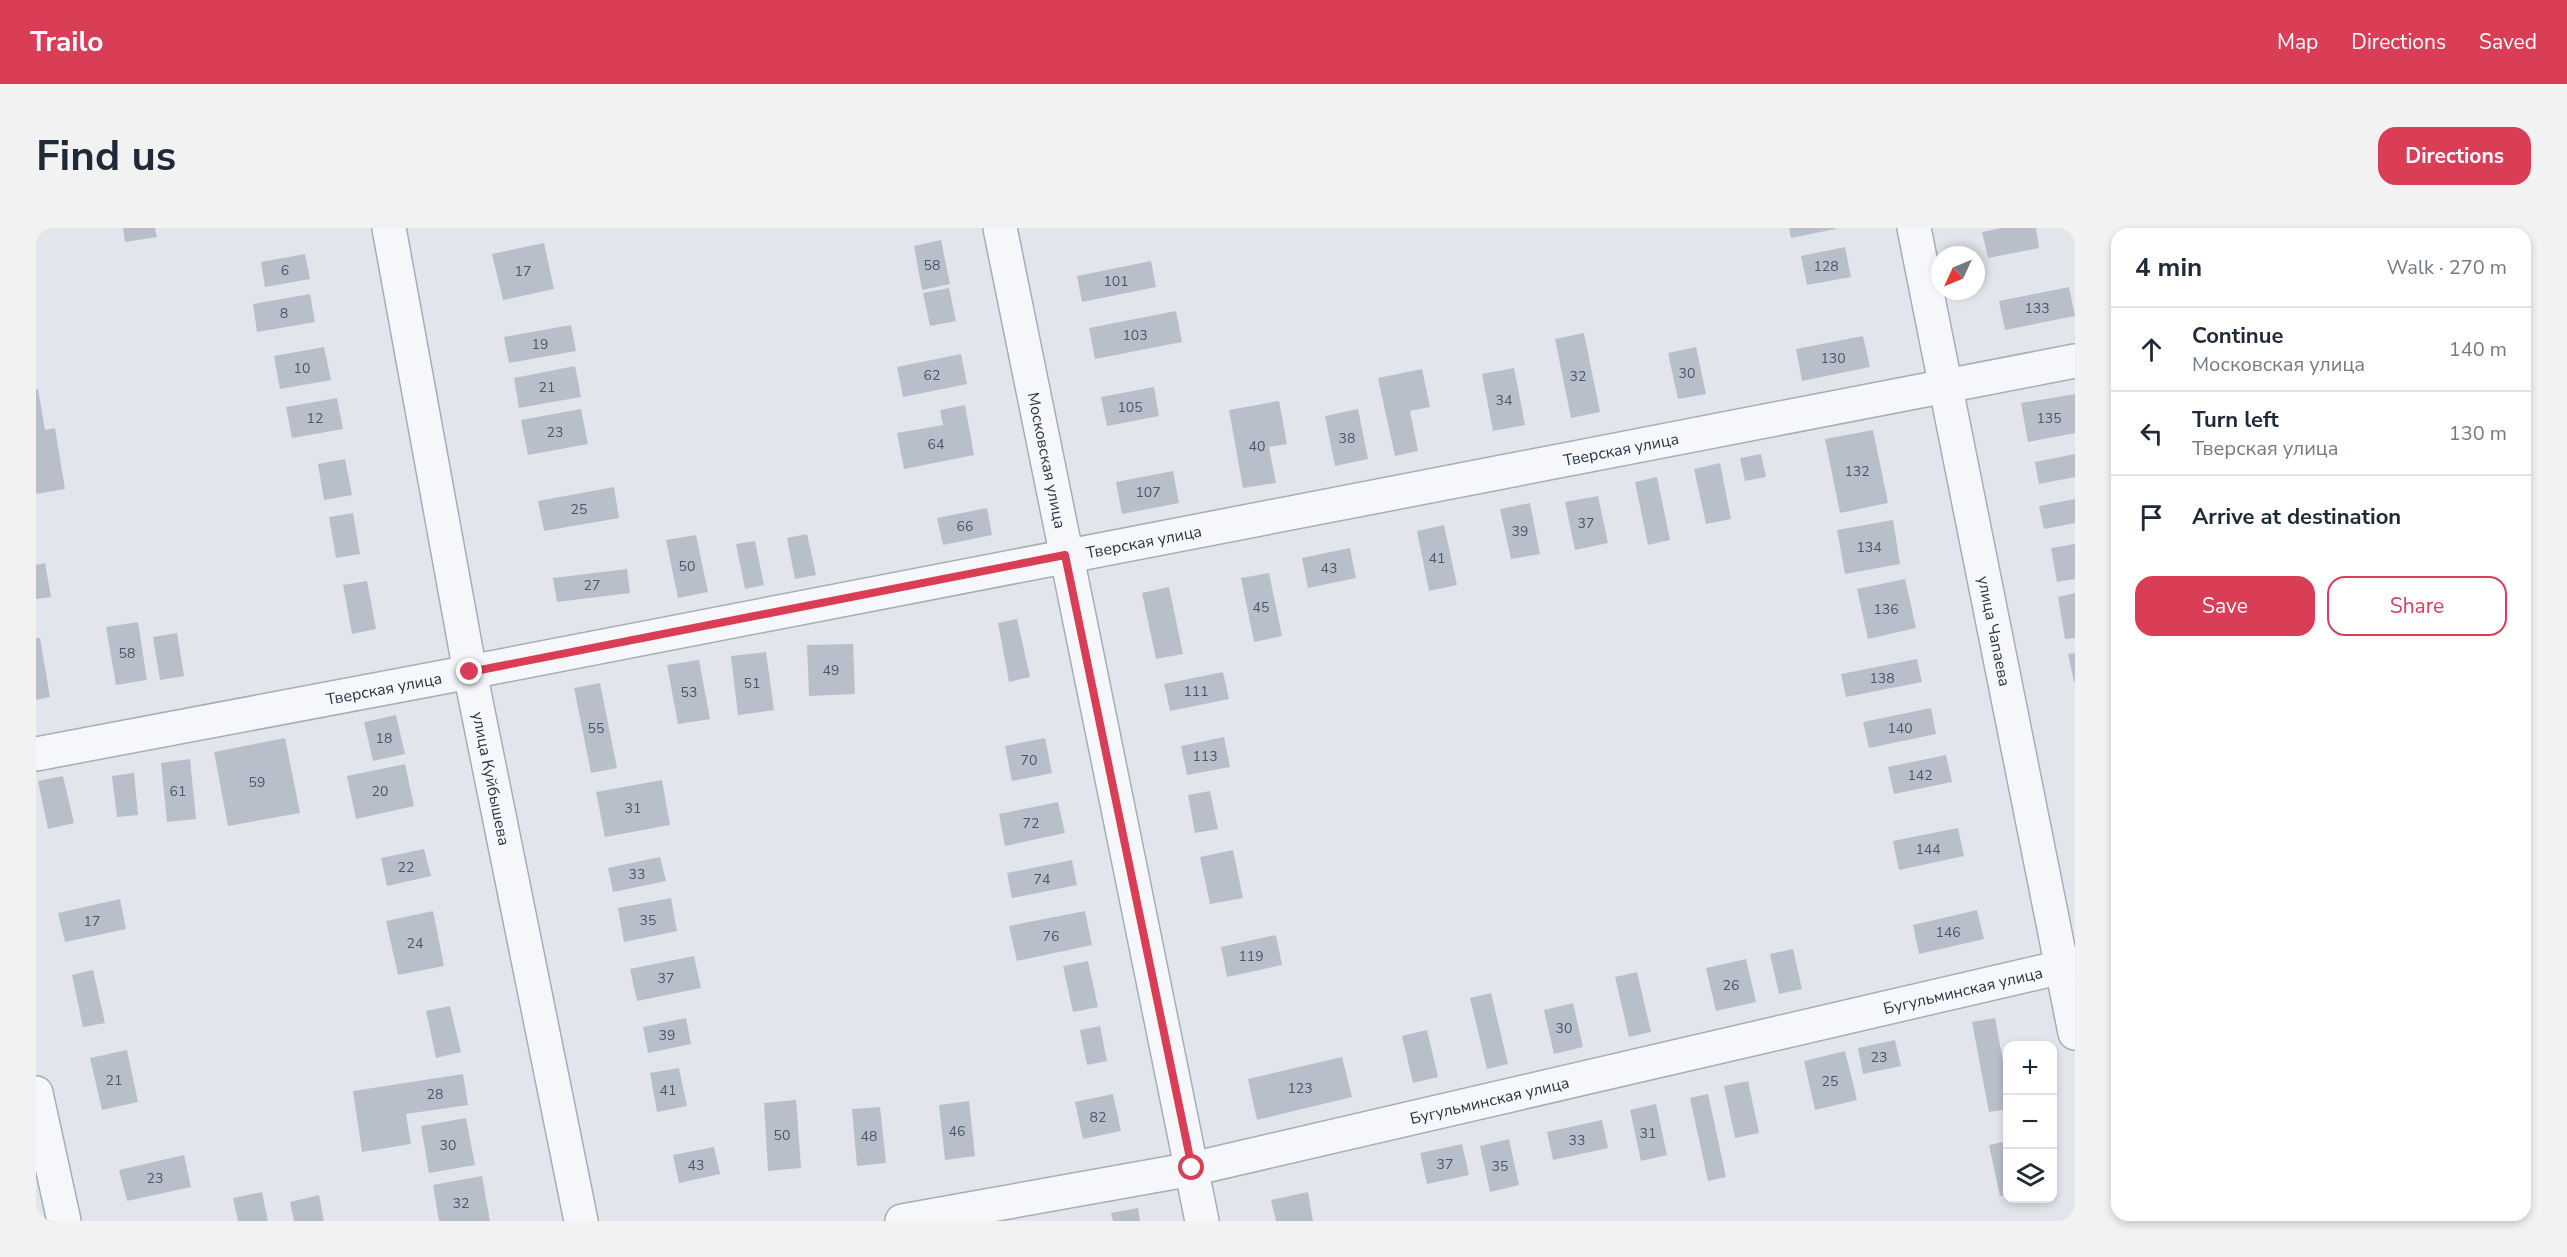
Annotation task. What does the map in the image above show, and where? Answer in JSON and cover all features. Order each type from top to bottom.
[{"type":"street","name":"улица Куйбышева","points":[[389,228],[470,672],[580,1221]]},
{"type":"street","name":"Московская улица","points":[[1000,228],[1202,1221]]},
{"type":"street","name":"улица Чапаева","points":[[1914,228],[2068,965],[2075,1033]]},
{"type":"street","name":"Тверская улица","points":[[36,754],[470,672],[1946,384],[2075,361]]},
{"type":"street","name":"Бугульминская улица","points":[[902,1221],[1192,1168],[2068,965]]},
{"type":"street","points":[[36,1093],[64,1221]]},
{"type":"building","points":[[123,228],[155,228],[157,237],[125,242]]},
{"type":"building","points":[[1789,228],[1835,228],[1835,229],[1791,238]]},
{"type":"building","points":[[2001,228],[2036,228],[2039,248],[1988,258],[1982,232]]},
{"type":"building","points":[[941,240],[950,284],[922,290],[914,246]]},
{"type":"building","points":[[544,243],[554,289],[503,300],[492,254]]},
{"type":"building","points":[[1845,247],[1851,277],[1807,285],[1801,256]]},
{"type":"building","points":[[305,254],[310,279],[265,287],[261,262]]},
{"type":"building","points":[[1151,261],[1156,287],[1082,302],[1077,276]]},
{"type":"building","points":[[2069,287],[2075,316],[2005,330],[1999,301]]},
{"type":"building","points":[[949,288],[956,321],[930,326],[923,293]]},
{"type":"building","points":[[310,294],[315,322],[257,332],[253,304]]},
{"type":"building","points":[[1176,311],[1182,342],[1095,359],[1089,328]]},
{"type":"building","points":[[571,325],[576,351],[509,363],[504,337]]},
{"type":"building","points":[[1584,333],[1600,412],[1571,418],[1555,339]]},
{"type":"building","points":[[1863,336],[1870,367],[1802,381],[1796,349]]},
{"type":"building","points":[[324,347],[331,380],[280,389],[274,356]]},
{"type":"building","points":[[1696,347],[1706,394],[1678,399],[1668,353]]},
{"type":"building","points":[[961,354],[967,384],[903,397],[897,367]]},
{"type":"building","points":[[575,366],[581,397],[519,408],[514,378]]},
{"type":"building","points":[[1514,368],[1525,425],[1493,431],[1482,374]]},
{"type":"building","points":[[1422,369],[1430,407],[1410,411],[1418,451],[1395,456],[1378,378]]},
{"type":"building","points":[[1154,387],[1159,416],[1107,426],[1101,397]]},
{"type":"building","points":[[38,389],[45,430],[55,428],[65,489],[36,494],[36,390]]},
{"type":"building","points":[[2075,394],[2075,433],[2028,442],[2021,403]]},
{"type":"building","points":[[337,398],[343,429],[292,438],[286,407]]},
{"type":"building","points":[[1279,401],[1287,444],[1269,447],[1276,483],[1243,488],[1229,410]]},
{"type":"building","points":[[965,405],[974,455],[904,469],[897,433],[943,425],[940,410]]},
{"type":"building","points":[[581,409],[588,444],[528,455],[521,420]]},
{"type":"building","points":[[1358,409],[1368,459],[1335,466],[1325,416]]},
{"type":"building","points":[[1873,430],[1888,503],[1840,513],[1825,439]]},
{"type":"building","points":[[1761,454],[1766,477],[1745,481],[1740,458]]},
{"type":"building","points":[[2075,454],[2075,477],[2039,484],[2035,462]]},
{"type":"building","points":[[345,459],[352,495],[324,500],[318,464]]},
{"type":"building","points":[[1720,463],[1731,519],[1706,524],[1694,469]]},
{"type":"building","points":[[1173,471],[1179,503],[1122,514],[1116,482]]},
{"type":"building","points":[[1657,477],[1670,540],[1648,545],[1635,482]]},
{"type":"building","points":[[614,487],[619,518],[544,531],[538,501]]},
{"type":"building","points":[[1598,496],[1608,543],[1575,550],[1565,502]]},
{"type":"building","points":[[2075,499],[2075,523],[2044,529],[2039,506]]},
{"type":"building","points":[[1530,503],[1540,554],[1511,559],[1500,509]]},
{"type":"building","points":[[987,508],[992,535],[943,545],[937,518]]},
{"type":"building","points":[[353,513],[360,554],[336,558],[329,517]]},
{"type":"building","points":[[1893,520],[1900,564],[1845,574],[1837,530]]},
{"type":"building","points":[[1444,525],[1457,585],[1429,591],[1417,531]]},
{"type":"building","points":[[807,534],[816,575],[795,579],[787,538]]},
{"type":"building","points":[[696,535],[708,592],[678,598],[666,540]]},
{"type":"building","points":[[755,541],[764,585],[745,589],[736,544]]},
{"type":"building","points":[[2075,544],[2075,579],[2057,582],[2051,548]]},
{"type":"building","points":[[1350,548],[1356,578],[1308,588],[1302,558]]},
{"type":"building","points":[[45,563],[51,597],[36,599],[36,565]]},
{"type":"building","points":[[627,569],[630,593],[557,602],[553,578]]},
{"type":"building","points":[[1269,573],[1282,636],[1254,642],[1241,578]]},
{"type":"building","points":[[1905,579],[1916,628],[1868,639],[1857,589]]},
{"type":"building","points":[[367,581],[376,629],[352,634],[343,585]]},
{"type":"building","points":[[1169,587],[1183,654],[1156,659],[1142,593]]},
{"type":"building","points":[[2075,593],[2075,638],[2065,639],[2058,597]]},
{"type":"building","points":[[1017,619],[1030,677],[1009,682],[998,623]]},
{"type":"building","points":[[138,622],[147,680],[116,685],[106,627]]},
{"type":"building","points":[[177,633],[184,676],[160,680],[153,637]]},
{"type":"building","points":[[36,638],[40,638],[50,697],[36,700]]},
{"type":"building","points":[[853,644],[855,694],[809,696],[807,645]]},
{"type":"building","points":[[766,652],[774,710],[738,715],[731,656]]},
{"type":"building","points":[[2075,653],[2075,682],[2074,682],[2068,654]]},
{"type":"building","points":[[1917,659],[1922,682],[1846,697],[1841,674]]},
{"type":"building","points":[[699,660],[710,719],[678,724],[667,665]]},
{"type":"building","points":[[1223,672],[1229,699],[1170,711],[1164,684]]},
{"type":"building","points":[[600,683],[617,768],[591,773],[574,688]]},
{"type":"building","points":[[1931,708],[1936,734],[1869,748],[1863,722]]},
{"type":"building","points":[[396,715],[405,754],[373,761],[364,722]]},
{"type":"building","points":[[1224,737],[1230,767],[1187,775],[1181,746]]},
{"type":"building","points":[[285,738],[300,813],[228,826],[214,752]]},
{"type":"building","points":[[1045,738],[1052,773],[1012,781],[1005,746]]},
{"type":"building","points":[[1946,755],[1952,782],[1894,794],[1888,767]]},
{"type":"building","points":[[190,759],[196,819],[167,822],[161,763]]},
{"type":"building","points":[[405,764],[414,806],[356,819],[347,776]]},
{"type":"building","points":[[134,773],[138,815],[117,817],[112,776]]},
{"type":"building","points":[[63,776],[74,823],[48,829],[38,781]]},
{"type":"building","points":[[662,780],[670,825],[605,837],[596,792]]},
{"type":"building","points":[[1210,791],[1218,829],[1195,833],[1188,795]]},
{"type":"building","points":[[1058,802],[1065,833],[1005,846],[999,814]]},
{"type":"building","points":[[1958,828],[1964,856],[1899,870],[1893,841]]},
{"type":"building","points":[[424,849],[431,876],[387,886],[381,858]]},
{"type":"building","points":[[1233,850],[1243,898],[1210,904],[1200,857]]},
{"type":"building","points":[[660,857],[666,881],[613,892],[608,868]]},
{"type":"building","points":[[1072,860],[1077,885],[1012,898],[1007,873]]},
{"type":"building","points":[[671,898],[677,931],[624,942],[618,908]]},
{"type":"building","points":[[120,899],[126,929],[65,942],[58,913]]},
{"type":"building","points":[[1977,910],[1984,939],[1919,954],[1913,925]]},
{"type":"building","points":[[433,911],[444,966],[398,975],[386,921]]},
{"type":"building","points":[[1085,911],[1092,945],[1017,961],[1009,926]]},
{"type":"building","points":[[1276,935],[1282,965],[1227,977],[1221,947]]},
{"type":"building","points":[[1793,949],[1802,989],[1779,994],[1770,954]]},
{"type":"building","points":[[694,956],[701,988],[637,1001],[630,969]]},
{"type":"building","points":[[1746,959],[1756,1002],[1716,1011],[1706,968]]},
{"type":"building","points":[[1088,961],[1098,1007],[1073,1012],[1063,966]]},
{"type":"building","points":[[93,970],[105,1023],[83,1027],[72,975]]},
{"type":"building","points":[[1637,972],[1651,1032],[1629,1037],[1615,977]]},
{"type":"building","points":[[1491,993],[1508,1064],[1487,1069],[1470,998]]},
{"type":"building","points":[[1573,1003],[1583,1047],[1554,1054],[1544,1010]]},
{"type":"building","points":[[450,1006],[461,1052],[436,1058],[426,1011]]},
{"type":"building","points":[[686,1018],[691,1044],[648,1053],[643,1027]]},
{"type":"building","points":[[1995,1018],[2003,1061],[2003,1110],[1989,1112],[1972,1022]]},
{"type":"building","points":[[1100,1026],[1107,1061],[1087,1065],[1080,1030]]},
{"type":"building","points":[[1427,1030],[1438,1077],[1413,1083],[1402,1036]]},
{"type":"building","points":[[1895,1040],[1901,1066],[1863,1074],[1858,1048]]},
{"type":"building","points":[[127,1050],[138,1102],[102,1110],[90,1058]]},
{"type":"building","points":[[1845,1051],[1857,1100],[1815,1110],[1804,1061]]},
{"type":"building","points":[[1342,1057],[1352,1097],[1257,1120],[1248,1079]]},
{"type":"building","points":[[679,1068],[687,1106],[657,1112],[650,1073]]},
{"type":"building","points":[[463,1074],[468,1105],[406,1114],[411,1144],[362,1152],[353,1091]]},
{"type":"building","points":[[1748,1081],[1759,1133],[1735,1138],[1724,1086]]},
{"type":"building","points":[[1113,1094],[1121,1131],[1083,1139],[1075,1102]]},
{"type":"building","points":[[1708,1094],[1726,1177],[1708,1181],[1690,1098]]},
{"type":"building","points":[[796,1100],[801,1168],[768,1171],[764,1103]]},
{"type":"building","points":[[969,1101],[975,1156],[945,1160],[939,1105]]},
{"type":"building","points":[[1656,1104],[1667,1155],[1641,1161],[1630,1110]]},
{"type":"building","points":[[880,1107],[886,1163],[857,1166],[852,1109]]},
{"type":"building","points":[[466,1118],[475,1165],[429,1173],[421,1126]]},
{"type":"building","points":[[1602,1120],[1608,1148],[1553,1160],[1547,1132]]},
{"type":"building","points":[[1509,1139],[1519,1185],[1490,1192],[1480,1146]]},
{"type":"building","points":[[2003,1142],[2003,1195],[2000,1196],[1989,1145]]},
{"type":"building","points":[[1462,1144],[1469,1175],[1427,1184],[1420,1153]]},
{"type":"building","points":[[714,1147],[720,1174],[679,1183],[673,1155]]},
{"type":"building","points":[[184,1155],[191,1187],[127,1201],[119,1170]]},
{"type":"building","points":[[482,1176],[490,1221],[439,1221],[433,1185]]},
{"type":"building","points":[[262,1192],[268,1221],[238,1221],[233,1198]]},
{"type":"building","points":[[1308,1192],[1313,1221],[1276,1221],[1271,1200]]},
{"type":"building","points":[[319,1195],[324,1221],[294,1221],[290,1202]]},
{"type":"building","points":[[1138,1208],[1140,1221],[1113,1221],[1111,1213]]},
{"type":"route","points":[[470,672],[1065,555],[1192,1168]]}]
